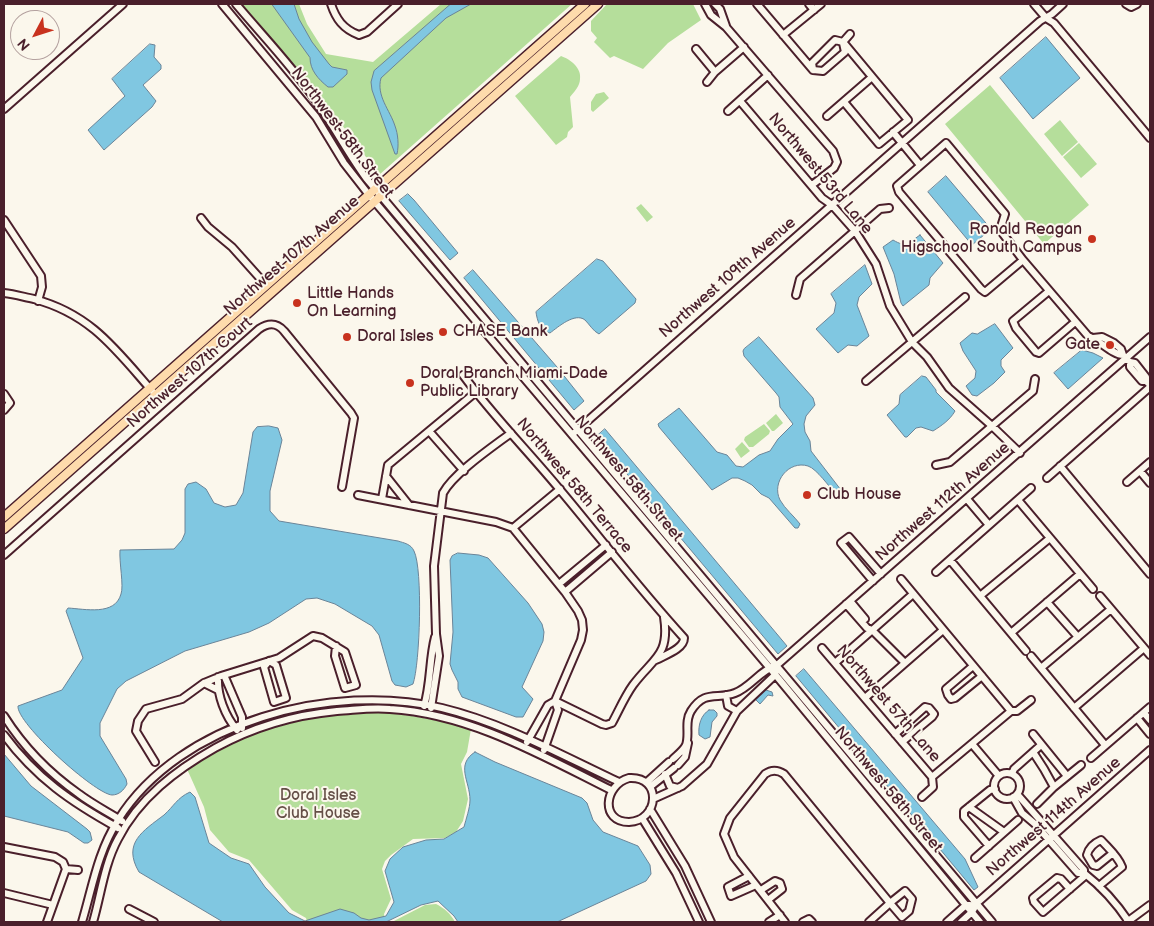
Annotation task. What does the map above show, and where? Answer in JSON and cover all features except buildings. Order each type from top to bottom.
[{"type":"main road","name":"Northwest 107th Avenue","points":[[4,517],[585,4]]},
{"type":"main road","name":"Northwest 107th Avenue","points":[[4,528],[598,4]]},
{"type":"street","points":[[4,109],[123,4]]},
{"type":"street","name":"Northwest 58th Street","points":[[222,4],[316,117],[344,164],[369,195],[775,675],[980,922]]},
{"type":"street","name":"Northwest 58th Street","points":[[236,4],[305,85],[347,151],[375,189],[992,922]]},
{"type":"street","points":[[331,4],[337,19],[345,29],[359,35],[367,32],[398,4]]},
{"type":"street","points":[[705,4],[714,18],[726,27],[744,47],[833,151],[837,162],[834,168],[812,185]]},
{"type":"street","points":[[715,4],[721,12],[726,27]]},
{"type":"street","points":[[757,4],[813,70],[823,72],[845,52],[843,42]]},
{"type":"street","points":[[809,4],[814,10]]},
{"type":"street","points":[[783,35],[821,4]]},
{"type":"street","points":[[1034,4],[1046,18],[1054,23],[1150,138]]},
{"type":"street","name":"Northwest 109th Avenue","points":[[572,434],[1040,21],[1064,4]]},
{"type":"street","points":[[1126,4],[1131,7],[1137,4]]},
{"type":"street","points":[[714,18],[721,12]]},
{"type":"street","points":[[843,42],[850,34]]},
{"type":"street","points":[[813,70],[812,63],[835,40],[843,42],[908,120],[879,144],[844,102]]},
{"type":"street","points":[[707,82],[715,72],[744,47]]},
{"type":"street","points":[[696,49],[715,72]]},
{"type":"street","points":[[728,111],[768,75]]},
{"type":"street","points":[[827,116],[872,77]]},
{"type":"street","name":"Northwest 53rd Lane","points":[[740,101],[822,198],[832,205],[855,231],[876,264],[890,306],[912,342],[927,357],[949,388],[1020,453]]},
{"type":"street","points":[[893,132],[920,165]]},
{"type":"street","points":[[1023,260],[985,292],[980,289],[899,192],[898,186],[946,143],[1005,214],[1000,230],[1075,322],[1088,336],[1117,355],[1135,363],[1146,377],[1149,384],[1047,478]]},
{"type":"street","points":[[796,295],[800,279],[880,209],[889,208]]},
{"type":"street","points":[[201,218],[208,227],[232,247],[266,285]]},
{"type":"street","points":[[4,220],[41,276],[42,287],[38,301]]},
{"type":"street","points":[[1049,291],[1013,321],[1016,328],[1036,352],[1039,353],[1075,322]]},
{"type":"street","points":[[4,293],[59,307],[84,321],[105,338],[155,395]]},
{"type":"street","points":[[866,381],[965,296]]},
{"type":"street","name":"Northwest 107th Court","points":[[4,555],[259,330],[272,324],[280,327],[354,418],[342,486]]},
{"type":"street","name":"Northwest 112th Avenue","points":[[648,785],[666,776],[685,757],[688,745],[687,722],[696,704],[705,698],[726,695],[742,690],[769,668],[777,665],[1150,338]]},
{"type":"street","name":"Northwest 58th Terrace","points":[[463,375],[684,638],[684,642],[680,647],[656,660]]},
{"type":"street","points":[[936,465],[950,462],[1033,391],[1035,379]]},
{"type":"street","points":[[382,499],[388,465],[476,392]]},
{"type":"street","points":[[4,394],[10,403],[4,410]]},
{"type":"street","points":[[429,432],[464,471]]},
{"type":"street","points":[[430,714],[428,705],[439,656],[436,634],[434,566],[442,494],[447,486],[510,433]]},
{"type":"street","points":[[1127,482],[1150,462]]},
{"type":"street","points":[[1060,466],[1150,574]]},
{"type":"street","points":[[1140,471],[1150,483]]},
{"type":"street","points":[[386,476],[409,505]]},
{"type":"street","points":[[936,572],[1031,488]]},
{"type":"street","points":[[513,528],[560,489]]},
{"type":"street","points":[[358,495],[496,522],[513,528],[559,584],[578,611],[583,630],[574,658],[555,701],[548,705],[525,748]]},
{"type":"street","points":[[967,500],[989,525]]},
{"type":"street","points":[[1018,500],[1093,589]]},
{"type":"street","points":[[873,581],[841,543],[849,537],[881,574]]},
{"type":"street","points":[[980,596],[1050,538]]},
{"type":"street","points":[[559,584],[606,545]]},
{"type":"street","points":[[565,592],[612,552]]},
{"type":"street","points":[[950,560],[1106,745]]},
{"type":"street","points":[[1011,633],[1080,574]]},
{"type":"street","points":[[901,579],[1011,711]]},
{"type":"street","points":[[835,663],[913,594]]},
{"type":"street","points":[[1100,596],[1150,655]]},
{"type":"street","points":[[1047,602],[1078,637]]},
{"type":"street","points":[[848,603],[861,617],[867,628],[872,630],[905,663]]},
{"type":"street","points":[[1041,668],[1111,609]]},
{"type":"street","points":[[555,701],[602,724],[612,723],[632,686],[662,651],[665,640],[664,616]]},
{"type":"street","points":[[865,698],[943,630]]},
{"type":"street","points":[[155,762],[136,732],[137,725],[146,709],[182,699],[204,683],[269,661],[285,654],[313,636],[322,638],[344,650],[347,654],[356,685],[345,688],[335,656],[336,646]]},
{"type":"street","name":"Northwest 57th Lane","points":[[822,648],[932,778]]},
{"type":"street","points":[[1074,708],[1144,648]]},
{"type":"street","points":[[269,661],[276,665],[286,698],[274,702],[264,667],[269,661]]},
{"type":"street","points":[[653,799],[682,786],[707,764],[737,711],[775,675],[777,665]]},
{"type":"street","points":[[973,666],[946,689],[951,699],[955,698],[982,676]]},
{"type":"street","points":[[229,686],[234,677],[234,672]]},
{"type":"street","points":[[221,676],[229,686],[242,717],[242,734]]},
{"type":"street","points":[[221,676],[218,690],[222,702],[230,722],[242,734]]},
{"type":"street","points":[[204,683],[218,690]]},
{"type":"street","points":[[726,695],[728,706],[737,711]]},
{"type":"street","points":[[222,702],[234,698]]},
{"type":"street","points":[[82,922],[95,870],[104,847],[119,819],[138,794],[168,766],[201,745],[235,728],[287,710],[332,702],[375,699],[428,705],[485,721],[619,782]]},
{"type":"street","points":[[922,796],[933,787],[932,778],[1011,711],[1017,711],[1031,700]]},
{"type":"street","points":[[541,755],[558,710],[555,701]]},
{"type":"street","points":[[421,713],[428,705]]},
{"type":"street","points":[[1091,758],[1150,707]]},
{"type":"street","points":[[93,922],[109,861],[122,831],[154,791],[171,776],[207,753],[242,734],[280,722],[316,713],[380,708],[430,714],[479,728],[541,755],[612,790]]},
{"type":"street","points":[[895,734],[925,708],[932,710],[934,714],[932,717],[902,742]]},
{"type":"street","points":[[1144,713],[1150,720]]},
{"type":"street","points":[[4,716],[16,734],[50,770],[80,795],[127,824]]},
{"type":"street","points":[[1137,718],[1150,734]]},
{"type":"street","name":"Northwest 112th Avenue","points":[[648,785],[661,768],[686,744],[687,734]]},
{"type":"street","points":[[1034,734],[1067,776]]},
{"type":"street","points":[[4,735],[27,763],[50,785],[78,805],[122,831]]},
{"type":"street","points":[[972,744],[999,776]]},
{"type":"street","points":[[1012,774],[1014,769],[1041,745]]},
{"type":"street","name":"Northwest 114th Avenue","points":[[961,922],[972,912],[976,903],[1150,750]]},
{"type":"street","points":[[1033,752],[1054,787]]},
{"type":"street","points":[[1037,804],[1081,765]]},
{"type":"street","points":[[661,768],[670,786],[678,788]]},
{"type":"street","points":[[785,922],[734,857],[724,834],[730,818],[765,774],[778,770],[784,774],[890,903],[869,922]]},
{"type":"street","points":[[1007,773],[1017,777],[1020,782],[1020,788],[1015,796],[1002,797],[995,789],[996,779],[999,776],[1007,773]]},
{"type":"street","points":[[635,778],[648,785],[653,795],[650,810],[642,818],[628,822],[616,818],[610,809],[608,801],[612,790],[619,782],[635,778]]},
{"type":"street","points":[[989,846],[964,817],[963,813],[990,790],[995,789]]},
{"type":"street","points":[[1015,796],[1023,806],[1027,818],[1051,838],[1075,865],[1078,873],[1085,874],[1099,886],[1118,906],[1128,922],[1150,904]]},
{"type":"street","points":[[969,807],[1004,832]]},
{"type":"street","points":[[650,810],[685,866],[712,922]]},
{"type":"street","points":[[642,818],[676,872],[699,922]]},
{"type":"street","points":[[975,858],[1018,820]]},
{"type":"street","points":[[4,847],[55,857],[63,862],[66,869],[47,922]]},
{"type":"street","points":[[1099,886],[1122,867],[1120,861],[1113,853]]},
{"type":"street","points":[[66,869],[78,870]]},
{"type":"street","points":[[1070,889],[1061,879],[1057,878],[1033,898],[1034,902],[1043,912],[1070,889],[1085,874]]},
{"type":"street","points":[[749,876],[728,887],[731,896],[774,881],[780,883],[782,889],[768,900]]},
{"type":"street","points":[[4,893],[53,905]]},
{"type":"street","name":"Northwest 114th Avenue","points":[[966,905],[976,903]]},
{"type":"street","points":[[947,922],[966,905]]},
{"type":"street","points":[[129,909],[146,920],[154,922]]},
{"type":"street","points":[[769,922],[780,915]]},
{"type":"street","points":[[803,922],[809,919],[812,922]]},
{"type":"green space","points":[[242,4],[299,4],[307,24],[326,54],[373,62],[441,4],[572,4],[379,175],[350,135]]},
{"type":"green space","points":[[607,4],[693,4],[701,20],[668,43],[643,69],[614,56],[610,58],[594,42],[597,38],[591,31],[591,21]]},
{"type":"green space","points":[[561,56],[575,64],[579,71],[580,82],[570,97],[573,127],[568,132],[567,137],[556,145],[515,96]]},
{"type":"green space","points":[[990,85],[1089,205],[1044,244],[945,124]]},
{"type":"green space","points":[[604,92],[609,98],[593,112],[591,110],[591,102],[596,94]]},
{"type":"green space","points":[[1060,120],[1078,142],[1062,156],[1044,134]]},
{"type":"green space","points":[[1079,143],[1097,164],[1081,178],[1063,157]]},
{"type":"green space","points":[[641,204],[653,217],[647,222],[636,208]]},
{"type":"green space","points":[[776,414],[783,423],[772,431],[766,423]]},
{"type":"green space","points":[[764,424],[770,431],[769,434],[753,447],[749,447],[744,440],[745,437]]},
{"type":"green space","points":[[742,442],[750,451],[741,458],[735,449]]},
{"type":"green space","name":"Doral Isles Club House","points":[[378,712],[425,718],[471,729],[467,752],[461,764],[468,799],[463,821],[456,832],[445,838],[413,839],[385,861],[382,869],[391,899],[384,914],[385,922],[307,922],[306,918],[292,910],[249,860],[229,852],[210,830],[204,807],[187,769],[237,741],[272,727],[327,715]]},
{"type":"green space","points":[[436,904],[442,907],[455,922],[392,922],[425,905]]},
{"type":"water","points":[[272,4],[294,4],[299,19],[312,42],[329,64],[332,67],[347,70],[347,74],[333,87],[328,87],[315,74],[310,58]]},
{"type":"water","points":[[451,4],[471,4],[446,18],[381,78],[380,91],[397,132],[398,147],[397,154],[395,154],[372,90],[371,82],[374,71]]},
{"type":"water","points":[[1046,37],[1080,78],[1033,119],[1000,78]]},
{"type":"water","points":[[150,44],[155,45],[154,57],[161,65],[161,69],[143,85],[156,101],[152,107],[104,150],[88,130],[125,96],[112,79]]},
{"type":"water","points":[[946,176],[991,229],[972,245],[928,192]]},
{"type":"water","points":[[408,194],[458,253],[450,260],[399,201]]},
{"type":"water","points":[[920,235],[943,263],[930,278],[929,285],[903,306],[894,274],[883,247],[893,240],[901,244],[907,244]]},
{"type":"water","points":[[597,259],[603,261],[636,299],[635,303],[599,334],[581,318],[567,321],[550,333],[541,328],[536,312]]},
{"type":"water","points":[[865,265],[872,284],[859,297],[857,305],[869,336],[857,346],[848,345],[838,353],[816,329],[834,313],[836,303],[831,294]]},
{"type":"water","points":[[473,270],[584,401],[574,410],[464,278]]},
{"type":"water","points":[[995,324],[1013,348],[1001,360],[1001,366],[1005,372],[977,396],[972,395],[966,386],[975,378],[976,371],[960,343],[972,333],[977,334]]},
{"type":"water","points":[[759,337],[813,398],[815,405],[806,416],[805,432],[810,441],[811,451],[841,490],[836,494],[819,474],[808,466],[794,466],[788,469],[780,480],[778,493],[782,503],[800,524],[798,528],[795,528],[769,498],[745,481],[732,478],[712,490],[658,424],[679,408],[717,452],[727,455],[736,466],[743,467],[759,455],[770,451],[778,439],[793,424],[780,407],[779,397],[744,356],[744,349]]},
{"type":"water","points":[[1082,350],[1103,358],[1068,389],[1054,373]]},
{"type":"water","points":[[922,376],[926,377],[936,392],[955,411],[948,420],[933,431],[921,427],[916,428],[905,437],[887,415],[899,404],[900,395]]},
{"type":"water","points":[[269,426],[278,428],[282,440],[270,491],[270,511],[279,521],[398,541],[407,544],[413,549],[419,577],[419,617],[417,657],[413,684],[406,687],[395,685],[392,681],[379,635],[372,626],[335,604],[317,598],[306,599],[269,623],[249,632],[185,651],[126,681],[117,689],[100,723],[100,736],[126,779],[127,784],[117,794],[112,795],[103,792],[74,771],[42,741],[29,727],[21,715],[18,706],[62,690],[83,658],[66,611],[68,608],[99,610],[113,606],[118,601],[122,590],[120,550],[174,549],[185,533],[185,489],[188,484],[196,482],[206,489],[214,503],[225,507],[236,505],[243,493],[253,432],[257,427]]},
{"type":"water","points":[[605,429],[787,646],[778,654],[596,437]]},
{"type":"water","points":[[458,553],[488,558],[528,603],[542,624],[544,632],[543,641],[522,687],[533,699],[523,717],[516,717],[462,697],[458,689],[458,682],[450,664],[453,632],[450,560],[452,556]]},
{"type":"water","points":[[804,669],[965,859],[978,887],[974,890],[796,676]]},
{"type":"water","points":[[766,690],[772,692],[773,696],[768,695],[760,704],[755,699]]},
{"type":"water","points":[[709,710],[714,710],[717,716],[712,722],[710,737],[705,739],[699,735],[699,728],[702,717]]},
{"type":"water","points":[[475,752],[582,798],[587,803],[593,820],[603,832],[638,846],[650,865],[651,874],[646,881],[557,922],[458,922],[438,901],[421,905],[386,922],[223,922],[139,872],[134,862],[134,845],[142,832],[190,792],[195,797],[209,843],[231,858],[249,864],[265,887],[289,913],[305,921],[340,909],[369,920],[386,916],[394,902],[385,871],[390,859],[403,847],[426,840],[444,839],[464,827],[470,800],[465,768],[469,757]]},
{"type":"water","points":[[4,754],[31,786],[87,829],[92,840],[84,843],[68,832],[4,816]]},
{"type":"place","name":"Ronald Reagan Higschool South Campus","points":[[1092,239]]},
{"type":"place","name":"Little Hands On Learning","points":[[297,303]]},
{"type":"place","name":"CHASE Bank","points":[[443,332]]},
{"type":"place","name":"Doral Isles","points":[[347,337]]},
{"type":"place","name":"Gate","points":[[1110,345]]},
{"type":"place","name":"Doral Branch Miami-Dade Public Library","points":[[410,383]]},
{"type":"place","name":"Club House","points":[[807,495]]}]
